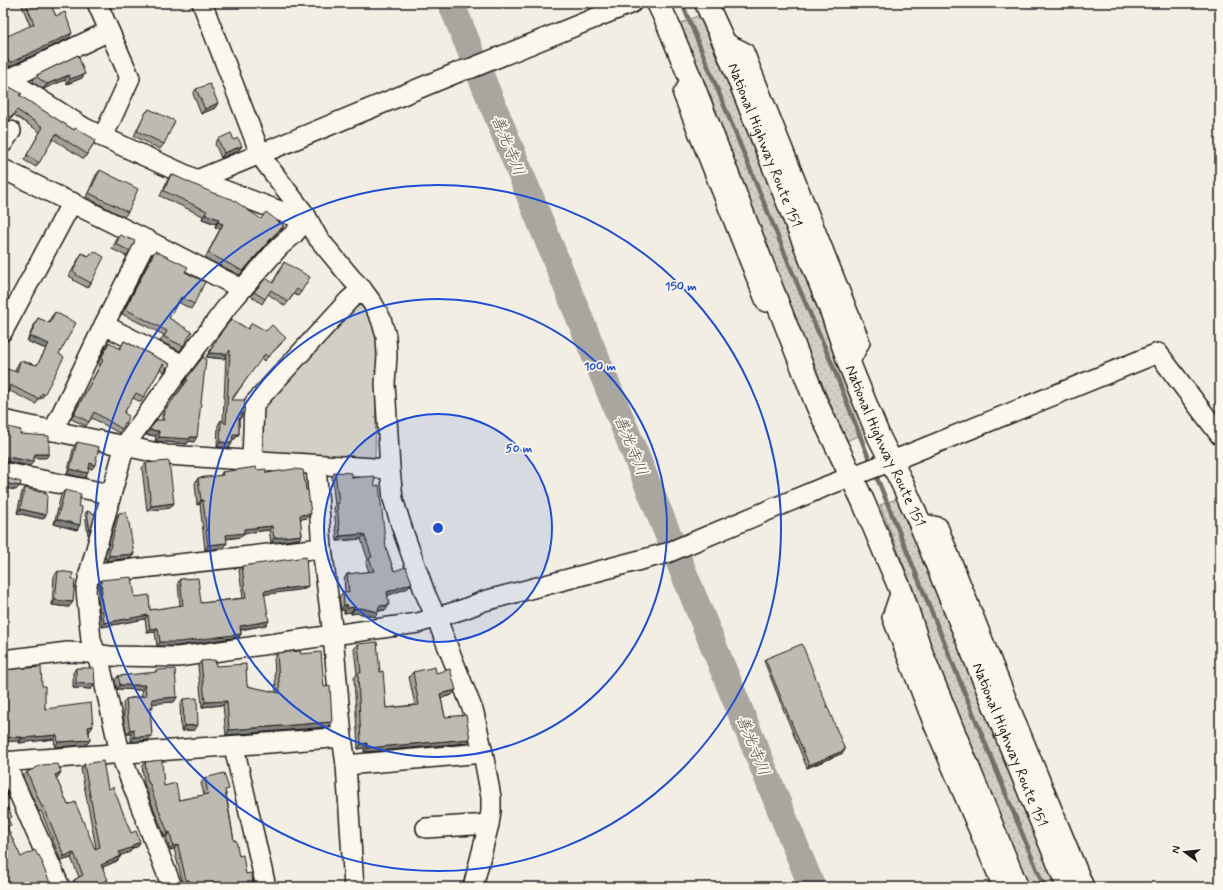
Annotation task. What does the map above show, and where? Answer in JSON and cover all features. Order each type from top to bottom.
[{"type":"highway","points":[[658,3],[691,80],[817,405],[852,477],[901,591],[921,652],[1017,887]]},
{"type":"highway","name":"National Highway Route 151","points":[[706,3],[724,42],[832,313],[849,363],[879,437],[892,461],[920,523],[1068,887]]},
{"type":"street","points":[[96,3],[130,78],[103,137]]},
{"type":"street","points":[[202,3],[260,153],[265,162],[306,216],[318,238],[352,280],[362,289],[373,304],[381,319],[386,336],[388,356],[385,384],[390,469],[394,499],[404,534],[425,593],[474,713],[491,798],[489,824],[473,887]]},
{"type":"street","points":[[197,180],[461,71],[477,66],[632,3]]},
{"type":"street","points":[[5,78],[109,31]]},
{"type":"street","points":[[5,78],[83,127],[103,137],[197,180],[296,217],[306,216]]},
{"type":"street","points":[[3,169],[72,202],[242,289]]},
{"type":"street","points":[[3,331],[72,202]]},
{"type":"street","points":[[172,887],[120,753],[102,668],[91,640],[86,590],[89,574],[110,494],[125,445],[183,365],[242,289],[279,247],[300,228],[306,216]]},
{"type":"street","points":[[53,431],[147,240]]},
{"type":"street","points":[[252,460],[254,404],[349,300],[362,289]]},
{"type":"street","points":[[104,325],[183,365]]},
{"type":"street","points":[[3,660],[68,652],[109,656],[178,657],[418,623],[464,609],[484,601],[674,550],[824,487],[1158,353],[1220,435]]},
{"type":"street","points":[[3,420],[167,455],[390,469]]},
{"type":"street","points":[[316,465],[322,548],[333,635],[346,765],[354,887]]},
{"type":"street","points":[[3,472],[110,494]]},
{"type":"street","points":[[920,523],[938,527],[1006,698],[1084,887]]},
{"type":"street","points":[[89,574],[322,548]]},
{"type":"street","points":[[901,591],[892,617],[934,725],[1003,887]]},
{"type":"street","points":[[60,887],[4,762],[120,753],[234,747],[342,737]]},
{"type":"street","points":[[234,747],[266,887]]},
{"type":"street","points":[[346,765],[483,753]]},
{"type":"street","points":[[426,828],[489,824]]},
{"type":"shaded area","points":[[699,15],[812,282],[834,355],[853,399],[865,433],[846,441],[735,174],[716,110],[680,24]]},
{"type":"shaded area","points":[[354,305],[362,306],[371,321],[377,343],[375,457],[371,460],[263,456],[258,451],[259,411]]},
{"type":"shaded area","points":[[899,498],[1058,887],[1026,887],[941,679],[915,594],[880,505]]},
{"type":"building","points":[[26,3],[50,3],[56,16],[65,12],[72,33],[12,62],[6,60],[3,61],[3,38],[34,24]]},
{"type":"building","points":[[78,55],[85,74],[70,79],[69,75],[47,84],[38,78],[37,75]]},
{"type":"building","points":[[3,83],[22,94],[19,95],[74,130],[75,128],[96,140],[87,154],[56,134],[39,163],[27,155],[43,127],[17,110],[14,115],[5,120],[3,124]]},
{"type":"building","points":[[210,84],[218,103],[205,109],[196,89]]},
{"type":"building","points":[[149,109],[175,121],[164,144],[137,131]]},
{"type":"building","points":[[231,133],[234,140],[238,138],[242,146],[224,153],[218,139]]},
{"type":"building","points":[[100,170],[138,189],[128,212],[89,193]]},
{"type":"building","points":[[171,174],[213,193],[232,199],[261,219],[266,212],[284,226],[274,235],[243,271],[208,253],[223,224],[218,222],[219,219],[205,214],[207,211],[164,191]]},
{"type":"building","points":[[120,235],[135,241],[130,251],[116,244]]},
{"type":"building","points":[[94,251],[104,257],[91,283],[76,275],[77,274],[73,271],[82,253],[89,257]]},
{"type":"building","points":[[155,251],[188,267],[185,272],[205,282],[194,304],[181,297],[169,318],[192,332],[183,346],[164,337],[167,331],[125,309]]},
{"type":"building","points":[[284,262],[310,277],[301,292],[297,289],[288,302],[271,290],[265,299],[254,292],[266,278],[273,283]]},
{"type":"building","points":[[55,312],[76,323],[59,354],[64,357],[44,395],[42,393],[39,399],[10,385],[7,397],[3,396],[3,368],[17,372],[20,361],[37,365],[49,344],[30,336],[38,318],[50,323]]},
{"type":"building","points":[[231,319],[248,329],[252,323],[266,331],[272,325],[286,338],[268,357],[265,354],[231,400],[245,400],[244,413],[241,413],[241,418],[239,418],[239,434],[233,434],[232,443],[220,442],[221,420],[226,424],[230,350],[227,354],[209,353],[222,331],[230,321],[231,322]]},
{"type":"building","points":[[124,341],[170,364],[167,368],[163,364],[144,397],[136,393],[124,413],[129,416],[122,429],[94,412],[89,422],[74,414],[103,360],[101,359],[109,342],[120,349]]},
{"type":"building","points":[[203,357],[206,359],[197,437],[190,437],[190,439],[159,437],[159,431],[149,430],[157,420],[164,420],[165,410],[188,380],[186,379]]},
{"type":"building","points":[[3,426],[21,430],[20,434],[49,436],[49,454],[35,454],[33,462],[8,457],[3,458]]},
{"type":"building","points":[[77,442],[99,447],[95,465],[90,463],[88,473],[70,469]]},
{"type":"building","points":[[169,461],[174,503],[151,506],[146,463]]},
{"type":"building","points":[[256,467],[257,470],[266,469],[266,473],[294,469],[303,470],[306,490],[308,490],[311,514],[300,515],[302,535],[274,538],[272,526],[244,529],[244,533],[226,535],[227,543],[208,545],[203,500],[201,500],[198,478],[223,475],[222,472]]},
{"type":"building","points":[[335,472],[352,473],[352,478],[374,476],[375,486],[379,485],[386,548],[394,571],[406,567],[412,583],[387,592],[389,605],[379,606],[378,612],[361,608],[354,609],[354,607],[348,608],[347,605],[344,605],[343,592],[349,592],[347,574],[374,571],[369,558],[372,557],[364,534],[340,536],[337,504],[339,503]]},
{"type":"building","points":[[3,477],[21,482],[20,486],[3,483]]},
{"type":"building","points":[[25,488],[47,494],[46,515],[20,509]]},
{"type":"building","points":[[65,490],[81,494],[78,506],[82,507],[80,525],[57,519]]},
{"type":"building","points":[[3,511],[8,512],[6,526],[3,525]]},
{"type":"building","points":[[87,511],[95,514],[90,532]]},
{"type":"building","points":[[126,512],[134,554],[109,556],[119,513]]},
{"type":"building","points":[[306,557],[308,586],[264,591],[269,621],[240,626],[241,634],[180,642],[160,642],[158,628],[150,629],[148,615],[104,623],[101,580],[132,577],[135,597],[149,595],[150,610],[183,605],[180,579],[198,578],[201,603],[246,598],[242,566]]},
{"type":"building","points":[[58,571],[73,573],[72,579],[75,580],[73,602],[55,600]]},
{"type":"building","points":[[377,642],[380,672],[383,671],[386,708],[419,705],[413,672],[435,667],[436,673],[450,669],[456,690],[440,694],[445,717],[466,715],[470,739],[367,748],[367,743],[361,744],[358,673],[361,673],[358,644]]},
{"type":"building","points":[[802,644],[845,750],[809,765],[765,659]]},
{"type":"building","points":[[300,651],[301,654],[321,652],[324,687],[330,686],[332,722],[229,730],[227,701],[205,702],[201,661],[215,660],[216,666],[246,664],[247,686],[280,693],[277,653]]},
{"type":"building","points":[[41,667],[42,686],[45,686],[45,709],[91,703],[93,726],[88,727],[90,740],[58,742],[57,735],[23,738],[3,737],[3,670]]},
{"type":"building","points":[[76,668],[94,668],[95,684],[76,683]]},
{"type":"building","points":[[175,669],[177,697],[152,699],[153,707],[150,707],[152,736],[134,737],[134,729],[130,730],[126,699],[146,696],[145,685],[120,685],[118,676],[156,672],[156,670]]},
{"type":"building","points":[[197,698],[198,725],[184,726],[183,699]]},
{"type":"building","points":[[162,760],[164,786],[176,783],[179,800],[208,794],[205,778],[224,773],[229,789],[225,790],[234,841],[236,840],[239,856],[243,855],[246,874],[251,873],[254,887],[194,887],[193,881],[190,882],[189,880],[186,880],[178,845],[173,846],[170,832],[168,833],[147,779],[145,762]]},
{"type":"building","points":[[103,761],[108,789],[113,787],[131,833],[136,831],[140,842],[133,845],[133,847],[119,852],[121,856],[101,865],[108,880],[90,887],[77,887],[74,880],[83,875],[74,853],[64,856],[44,807],[42,807],[27,772],[42,765],[58,764],[61,772],[55,775],[68,805],[75,802],[95,849],[100,847],[84,764]]},
{"type":"building","points":[[3,787],[9,799],[5,802],[12,817],[8,819],[11,825],[7,827],[21,857],[35,850],[38,856],[39,855],[52,887],[3,887]]},
{"type":"waterway","name":"善光寺川","points":[[451,3],[812,887]]},
{"type":"waterway","points":[[682,3],[799,288],[832,364],[871,464]]},
{"type":"waterway","points":[[875,473],[1044,887]]}]
